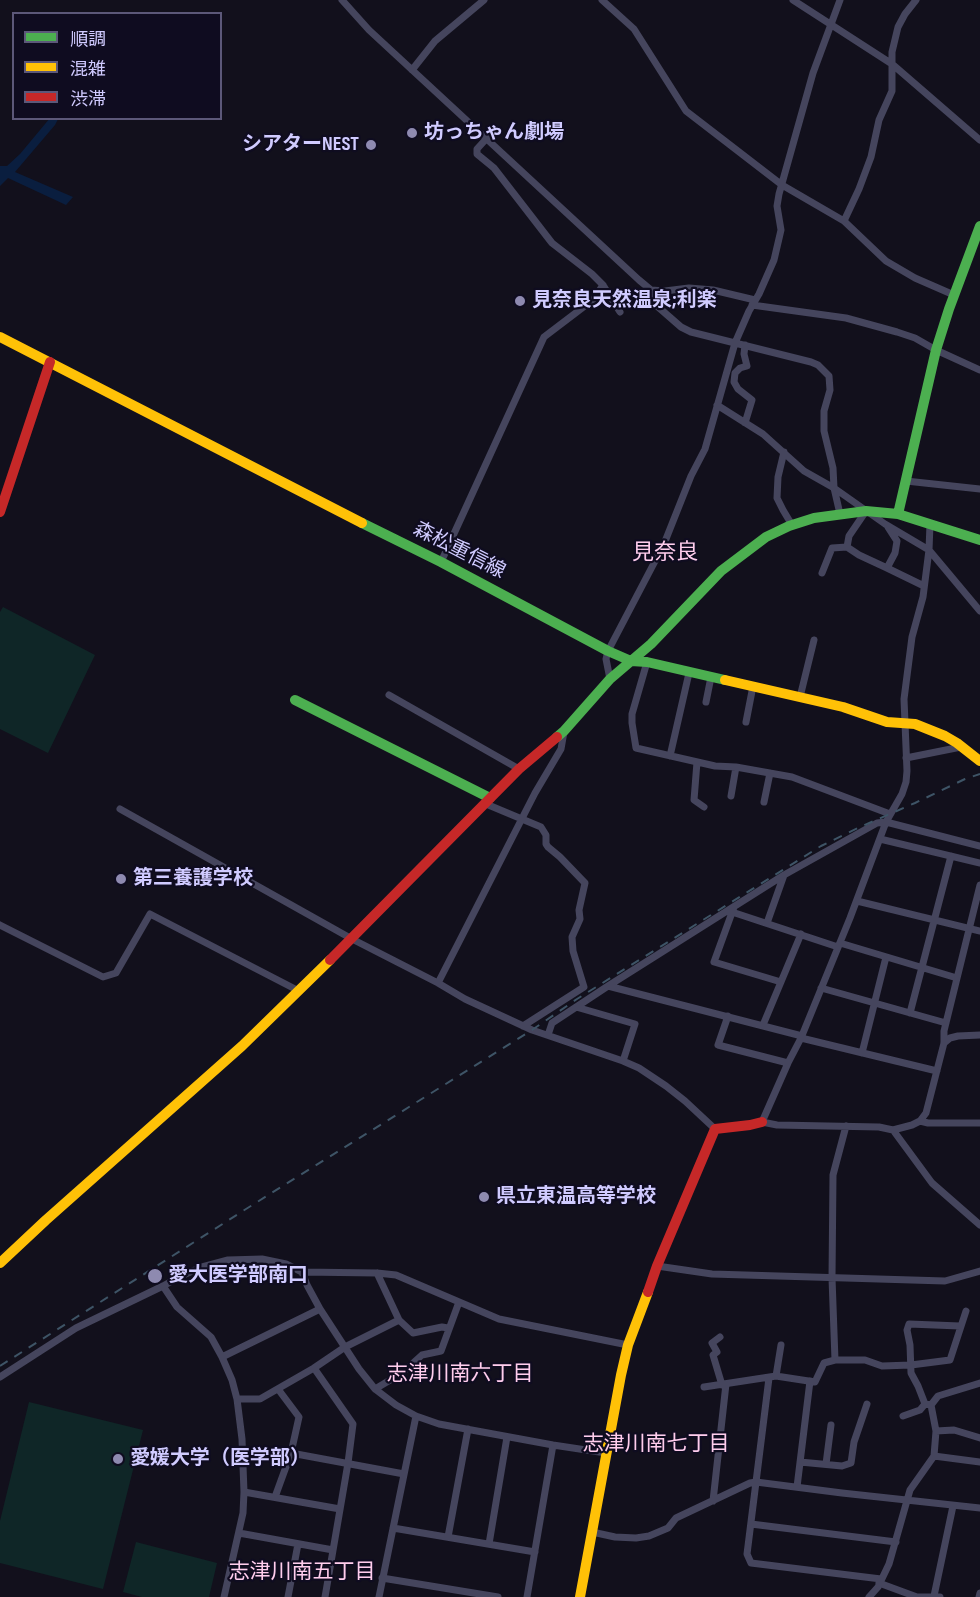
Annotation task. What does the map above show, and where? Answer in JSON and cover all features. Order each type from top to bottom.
[{"type":"street","points":[[342,0],[369,30],[651,290],[689,288],[712,290],[754,303],[846,318],[915,338],[936,351],[980,370]]},
{"type":"street","points":[[412,70],[435,41],[484,0]]},
{"type":"street","points":[[602,0],[634,29],[686,111],[782,185],[844,221],[886,261],[915,278],[954,295]]},
{"type":"street","points":[[793,0],[892,64],[980,140]]},
{"type":"street","points":[[610,679],[606,659],[608,651],[664,543],[691,476],[705,449],[735,343],[774,260],[781,230],[777,206],[782,185],[813,74],[840,0]]},
{"type":"street","points":[[844,221],[871,157],[879,120],[892,91],[894,40],[898,27],[916,0]]},
{"type":"street","points":[[487,138],[477,149],[477,154],[494,168],[552,243],[603,285],[620,312]]},
{"type":"street","points":[[898,514],[936,351],[980,226]]},
{"type":"street","points":[[441,562],[544,338],[594,299],[603,285]]},
{"type":"street","points":[[651,290],[650,298],[670,318],[691,332],[811,362],[818,365],[829,376],[830,390],[825,411],[824,431],[833,468],[834,488],[840,514]]},
{"type":"street","name":"森松重信線","points":[[0,337],[631,661],[647,662],[843,707],[887,722],[915,724],[945,735],[980,761]]},
{"type":"street","points":[[745,345],[744,354],[747,366],[740,368],[735,374],[734,381],[738,389],[752,400],[745,423]]},
{"type":"street","points":[[0,512],[50,362]]},
{"type":"street","points":[[717,405],[763,435],[804,471],[929,550],[980,611]]},
{"type":"street","points":[[784,452],[778,477],[777,498],[792,525]]},
{"type":"street","points":[[906,481],[980,489]]},
{"type":"street","points":[[848,547],[849,537],[866,511]]},
{"type":"street","points":[[0,1263],[242,1046],[352,939],[519,769],[564,731],[610,679],[651,644],[721,571],[766,537],[814,518],[866,511],[898,514],[980,540]]},
{"type":"street","points":[[885,524],[897,541],[895,553],[887,568]]},
{"type":"street","points":[[762,1122],[801,1037],[857,901],[886,822],[902,794],[907,771],[904,699],[912,637],[923,597],[930,524]]},
{"type":"street","points":[[822,573],[832,548],[848,547],[859,555],[924,586]]},
{"type":"street","points":[[800,697],[814,639]]},
{"type":"street","points":[[647,662],[632,714],[636,748],[715,766],[736,767],[792,777],[890,814]]},
{"type":"street","points":[[670,756],[689,673]]},
{"type":"street","points":[[706,702],[711,677]]},
{"type":"street","points":[[746,723],[753,687]]},
{"type":"street","points":[[389,695],[519,769]]},
{"type":"street","points":[[295,700],[541,827],[546,835],[548,847],[585,883],[579,910],[580,919],[572,937],[573,951],[584,987],[523,1026]]},
{"type":"street","points":[[438,983],[522,819],[561,749],[564,731]]},
{"type":"street","points":[[906,758],[961,747],[957,743]]},
{"type":"street","points":[[697,762],[694,800],[704,807]]},
{"type":"street","points":[[731,796],[736,767]]},
{"type":"street","points":[[764,802],[770,773]]},
{"type":"street","points":[[120,809],[352,939],[465,999],[523,1026],[639,1068],[666,1086],[715,1129]]},
{"type":"street","points":[[548,1035],[552,1023],[608,986],[784,875],[878,823],[886,822],[980,846]]},
{"type":"street","points":[[880,839],[980,863]]},
{"type":"street","points":[[910,1013],[951,856]]},
{"type":"street","points":[[767,923],[784,875]]},
{"type":"street","points":[[715,1129],[762,1122],[777,1125],[879,1127],[893,1131],[920,1121],[926,1113],[937,1071],[946,1023],[980,885]]},
{"type":"street","points":[[857,901],[980,931]]},
{"type":"street","points":[[733,909],[801,934],[957,978]]},
{"type":"street","points":[[733,909],[714,962],[781,982]]},
{"type":"street","points":[[0,925],[103,977],[116,973],[150,914],[299,991]]},
{"type":"street","points":[[763,1025],[801,934]]},
{"type":"street","points":[[862,1053],[886,957]]},
{"type":"street","points":[[608,986],[937,1071]]},
{"type":"street","points":[[821,988],[946,1023]]},
{"type":"street","points":[[576,1007],[635,1024],[624,1061]]},
{"type":"street","points":[[728,1016],[718,1045],[788,1063]]},
{"type":"street","points":[[944,1043],[958,1036],[980,1035]]},
{"type":"street","points":[[920,1121],[980,1123]]},
{"type":"street","points":[[835,1360],[832,1278],[833,1175],[846,1126]]},
{"type":"street","points":[[580,1597],[628,1345],[657,1266],[715,1129]]},
{"type":"street","points":[[893,1131],[932,1184],[980,1225]]},
{"type":"street","points":[[0,1377],[76,1328],[181,1276],[228,1260],[262,1259],[286,1264],[302,1272],[396,1275],[498,1319],[628,1345]]},
{"type":"street","points":[[657,1266],[712,1275],[945,1281],[980,1271]]},
{"type":"street","points":[[302,1272],[320,1309],[359,1369],[375,1389],[396,1405],[416,1416],[439,1424],[606,1453]]},
{"type":"street","points":[[377,1273],[399,1320],[412,1333],[442,1327],[448,1328]]},
{"type":"street","points":[[163,1286],[177,1307],[211,1337],[232,1380],[237,1400],[242,1439],[243,1513],[224,1597]]},
{"type":"street","points":[[375,1389],[402,1373],[422,1354],[441,1351],[459,1302]]},
{"type":"street","points":[[222,1357],[320,1309]]},
{"type":"street","points":[[704,1387],[772,1377],[815,1382],[824,1363],[835,1360],[865,1360],[882,1366],[950,1360],[966,1311]]},
{"type":"street","points":[[237,1400],[260,1399],[345,1347],[399,1320]]},
{"type":"street","points":[[869,1597],[889,1564],[910,1490],[934,1456],[936,1431],[931,1412],[911,1373],[907,1330],[909,1324],[960,1326]]},
{"type":"street","points":[[712,1501],[724,1384],[713,1355],[717,1352],[712,1343],[720,1337]]},
{"type":"street","points":[[781,1346],[772,1377],[756,1482],[747,1554],[751,1563],[880,1581],[917,1597],[937,1597],[953,1506]]},
{"type":"street","points":[[314,1368],[353,1424],[325,1597]]},
{"type":"street","points":[[796,1487],[810,1381]]},
{"type":"street","points":[[903,1416],[920,1410],[938,1396],[980,1383]]},
{"type":"street","points":[[275,1497],[291,1453],[299,1417],[278,1389]]},
{"type":"street","points":[[800,1462],[842,1466],[851,1463],[854,1442],[867,1404]]},
{"type":"street","points":[[379,1597],[416,1416]]},
{"type":"street","points":[[826,1464],[831,1425]]},
{"type":"street","points":[[448,1537],[468,1429]]},
{"type":"street","points":[[936,1431],[954,1430],[980,1438]]},
{"type":"street","points":[[489,1544],[507,1437]]},
{"type":"street","points":[[527,1597],[554,1445]]},
{"type":"street","points":[[291,1453],[404,1474]]},
{"type":"street","points":[[934,1456],[980,1462]]},
{"type":"street","points":[[592,1532],[615,1537],[649,1536],[668,1528],[676,1518],[756,1482],[980,1508]]},
{"type":"street","points":[[244,1492],[340,1509]]},
{"type":"street","points":[[751,1524],[896,1542]]},
{"type":"street","points":[[393,1528],[535,1552]]},
{"type":"street","points":[[239,1533],[333,1550]]},
{"type":"street","points":[[288,1597],[298,1544]]},
{"type":"street","points":[[382,1578],[498,1597]]},
{"type":"green space","points":[[3,607],[95,655],[48,753],[0,729],[0,612]]},
{"type":"green space","points":[[29,1402],[143,1430],[103,1589],[0,1563],[0,1521]]},
{"type":"green space","points":[[136,1542],[217,1563],[209,1597],[142,1597],[123,1592]]},
{"type":"water","points":[[48,120],[58,120],[15,172],[73,197],[66,205],[8,178],[0,186],[0,166],[7,166]]},
{"type":"railway","points":[[0,1366],[821,846],[980,774]]},
{"type":"traffic: fast","points":[[898,514],[936,350],[980,226]]},
{"type":"traffic: fast","points":[[557,737],[610,679],[651,644],[721,571],[766,537],[789,526],[814,518],[866,511],[898,514],[980,540]]},
{"type":"traffic: fast","points":[[362,523],[631,661],[647,662],[725,680]]},
{"type":"traffic: fast","points":[[295,700],[490,798]]},
{"type":"traffic: slow","points":[[0,337],[362,523]]},
{"type":"traffic: slow","points":[[725,680],[843,707],[887,722],[915,724],[945,736],[980,761]]},
{"type":"traffic: slow","points":[[0,1263],[242,1046],[330,960]]},
{"type":"traffic: slow","points":[[580,1597],[621,1375],[628,1345],[648,1292]]},
{"type":"traffic: jam","points":[[0,512],[50,362]]},
{"type":"traffic: jam","points":[[330,960],[519,769],[557,737]]},
{"type":"traffic: jam","points":[[648,1292],[715,1129],[762,1122]]},
{"type":"place","name":"坊っちゃん劇場","points":[[412,133]]},
{"type":"place","name":"シアターNEST","points":[[371,145]]},
{"type":"place","name":"見奈良天然温泉;利楽","points":[[520,301]]},
{"type":"place","name":"第三養護学校","points":[[121,879]]},
{"type":"place","name":"県立東温高等学校","points":[[484,1197]]},
{"type":"place","name":"愛大医学部南口","points":[[155,1276]]},
{"type":"place","name":"愛媛大学（医学部）","points":[[118,1459]]},
{"type":"district","name":"見奈良","points":[[665,553]]},
{"type":"district","name":"志津川南六丁目","points":[[460,1375]]},
{"type":"district","name":"志津川南七丁目","points":[[656,1445]]},
{"type":"district","name":"志津川南五丁目","points":[[302,1573]]}]
